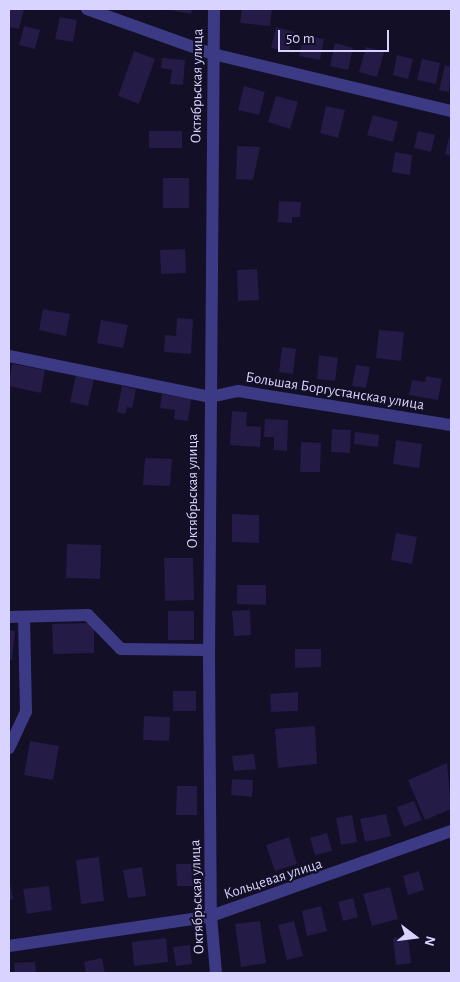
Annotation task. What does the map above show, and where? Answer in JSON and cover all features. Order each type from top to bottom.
[{"type":"street","points":[[87,9],[213,54],[451,111]]},
{"type":"street","name":"Октябрьская улица","points":[[214,9],[209,650],[211,916],[216,973]]},
{"type":"street","name":"Большая Боргустанская улица","points":[[9,356],[210,397],[238,391],[451,425]]},
{"type":"street","points":[[9,617],[24,619],[88,615],[121,649],[209,650]]},
{"type":"street","points":[[9,748],[26,712],[24,619]]},
{"type":"street","name":"Кольцевая улица","points":[[9,946],[211,916],[451,830]]},
{"type":"building","points":[[9,9],[24,9],[19,29],[9,27]]},
{"type":"building","points":[[165,9],[192,9],[191,14]]},
{"type":"building","points":[[242,9],[272,9],[270,26],[240,23]]},
{"type":"building","points":[[60,17],[77,20],[73,42],[55,39]]},
{"type":"building","points":[[24,26],[40,30],[35,49],[19,45]]},
{"type":"building","points":[[276,27],[294,32],[289,52],[271,48]]},
{"type":"building","points":[[304,35],[324,39],[320,60],[299,56]]},
{"type":"building","points":[[335,43],[353,48],[348,70],[330,66]]},
{"type":"building","points":[[366,47],[384,52],[377,77],[359,72]]},
{"type":"building","points":[[134,51],[155,59],[139,104],[118,96]]},
{"type":"building","points":[[397,55],[413,59],[408,79],[393,75]]},
{"type":"building","points":[[162,58],[185,60],[183,85],[170,84],[172,70],[161,68]]},
{"type":"building","points":[[422,59],[440,63],[436,84],[417,80]]},
{"type":"building","points":[[445,65],[451,67],[449,92],[439,90]]},
{"type":"building","points":[[244,86],[265,92],[259,115],[238,110]]},
{"type":"building","points":[[276,96],[298,102],[290,129],[268,122]]},
{"type":"building","points":[[326,106],[345,110],[338,138],[320,133]]},
{"type":"building","points":[[373,115],[398,122],[393,142],[367,135]]},
{"type":"building","points":[[149,131],[182,131],[182,148],[149,148]]},
{"type":"building","points":[[418,131],[435,135],[431,152],[414,148]]},
{"type":"building","points":[[449,138],[451,138],[451,156],[445,154]]},
{"type":"building","points":[[237,146],[260,147],[253,180],[236,179]]},
{"type":"building","points":[[395,152],[412,155],[410,175],[392,172]]},
{"type":"building","points":[[163,178],[189,178],[189,208],[163,208]]},
{"type":"building","points":[[279,201],[301,202],[300,217],[292,217],[292,223],[278,222]]},
{"type":"building","points":[[185,249],[186,273],[161,274],[160,250]]},
{"type":"building","points":[[257,269],[259,300],[238,301],[237,270]]},
{"type":"building","points":[[43,309],[70,314],[66,336],[39,330]]},
{"type":"building","points":[[177,318],[193,319],[191,354],[164,352],[165,335],[176,336]]},
{"type":"building","points":[[101,320],[128,325],[123,348],[97,343]]},
{"type":"building","points":[[379,330],[404,332],[401,361],[376,358]]},
{"type":"building","points":[[282,347],[296,349],[293,374],[279,372]]},
{"type":"building","points":[[319,355],[338,358],[335,381],[317,379]]},
{"type":"building","points":[[12,364],[45,370],[41,393],[9,386]]},
{"type":"building","points":[[356,365],[370,367],[366,388],[352,386]]},
{"type":"building","points":[[76,375],[94,379],[88,406],[70,402]]},
{"type":"building","points":[[426,376],[442,379],[438,400],[409,395],[412,380],[425,382]]},
{"type":"building","points":[[122,386],[136,389],[132,408],[127,407],[125,414],[117,412]]},
{"type":"building","points":[[162,394],[191,399],[188,421],[174,419],[175,410],[160,408]]},
{"type":"building","points":[[232,411],[247,412],[246,426],[261,427],[260,447],[230,445]]},
{"type":"building","points":[[265,419],[288,420],[287,451],[274,450],[274,437],[264,437]]},
{"type":"building","points":[[332,429],[351,430],[350,453],[331,452]]},
{"type":"building","points":[[355,432],[379,435],[378,447],[354,444]]},
{"type":"building","points":[[396,440],[422,444],[419,468],[393,464]]},
{"type":"building","points":[[301,442],[321,443],[320,472],[300,472]]},
{"type":"building","points":[[145,458],[172,459],[170,486],[143,485]]},
{"type":"building","points":[[232,514],[259,515],[259,543],[232,542]]},
{"type":"building","points":[[396,533],[417,537],[412,564],[391,560]]},
{"type":"building","points":[[67,544],[101,545],[100,579],[66,578]]},
{"type":"building","points":[[164,558],[193,558],[194,600],[165,601]]},
{"type":"building","points":[[237,585],[266,585],[266,605],[237,604]]},
{"type":"building","points":[[250,610],[251,635],[234,636],[232,611]]},
{"type":"building","points":[[168,611],[194,611],[194,640],[168,640]]},
{"type":"building","points":[[94,623],[94,653],[53,654],[52,624]]},
{"type":"building","points":[[9,630],[15,631],[12,660],[9,659]]},
{"type":"building","points":[[295,649],[321,649],[321,667],[295,668]]},
{"type":"building","points":[[173,691],[196,691],[196,711],[173,711]]},
{"type":"building","points":[[298,692],[298,711],[271,712],[270,694]]},
{"type":"building","points":[[144,716],[170,717],[169,741],[143,740]]},
{"type":"building","points":[[315,726],[317,764],[278,768],[275,729]]},
{"type":"building","points":[[30,741],[59,746],[53,780],[24,775]]},
{"type":"building","points":[[254,754],[256,769],[234,771],[232,756]]},
{"type":"building","points":[[447,763],[451,809],[425,820],[408,780]]},
{"type":"building","points":[[232,779],[253,780],[252,797],[231,795]]},
{"type":"building","points":[[177,786],[197,786],[197,815],[176,815]]},
{"type":"building","points":[[414,801],[422,820],[404,827],[397,807]]},
{"type":"building","points":[[386,814],[391,836],[365,842],[360,819]]},
{"type":"building","points":[[352,815],[357,842],[341,845],[336,818]]},
{"type":"building","points":[[327,833],[332,851],[315,855],[310,838]]},
{"type":"building","points":[[289,837],[297,864],[275,871],[266,845]]},
{"type":"building","points":[[99,857],[104,901],[81,904],[76,860]]},
{"type":"building","points":[[176,864],[198,864],[198,886],[177,886]]},
{"type":"building","points":[[142,867],[146,896],[128,898],[123,870]]},
{"type":"building","points":[[419,871],[424,890],[408,895],[403,876]]},
{"type":"building","points":[[9,879],[13,899],[9,900]]},
{"type":"building","points":[[49,886],[52,910],[27,914],[23,889]]},
{"type":"building","points":[[390,887],[398,919],[372,926],[363,894]]},
{"type":"building","points":[[353,898],[358,917],[343,921],[338,902]]},
{"type":"building","points":[[321,906],[327,931],[307,936],[302,911]]},
{"type":"building","points":[[260,921],[266,963],[241,967],[235,924]]},
{"type":"building","points":[[294,921],[303,956],[287,960],[278,925]]},
{"type":"building","points":[[408,936],[411,963],[396,965],[393,938]]},
{"type":"building","points":[[166,938],[168,962],[134,966],[132,942]]},
{"type":"building","points":[[190,945],[192,964],[176,966],[173,947]]},
{"type":"building","points":[[102,958],[105,973],[86,973],[84,962]]},
{"type":"building","points":[[35,962],[36,973],[15,973],[14,963]]}]
